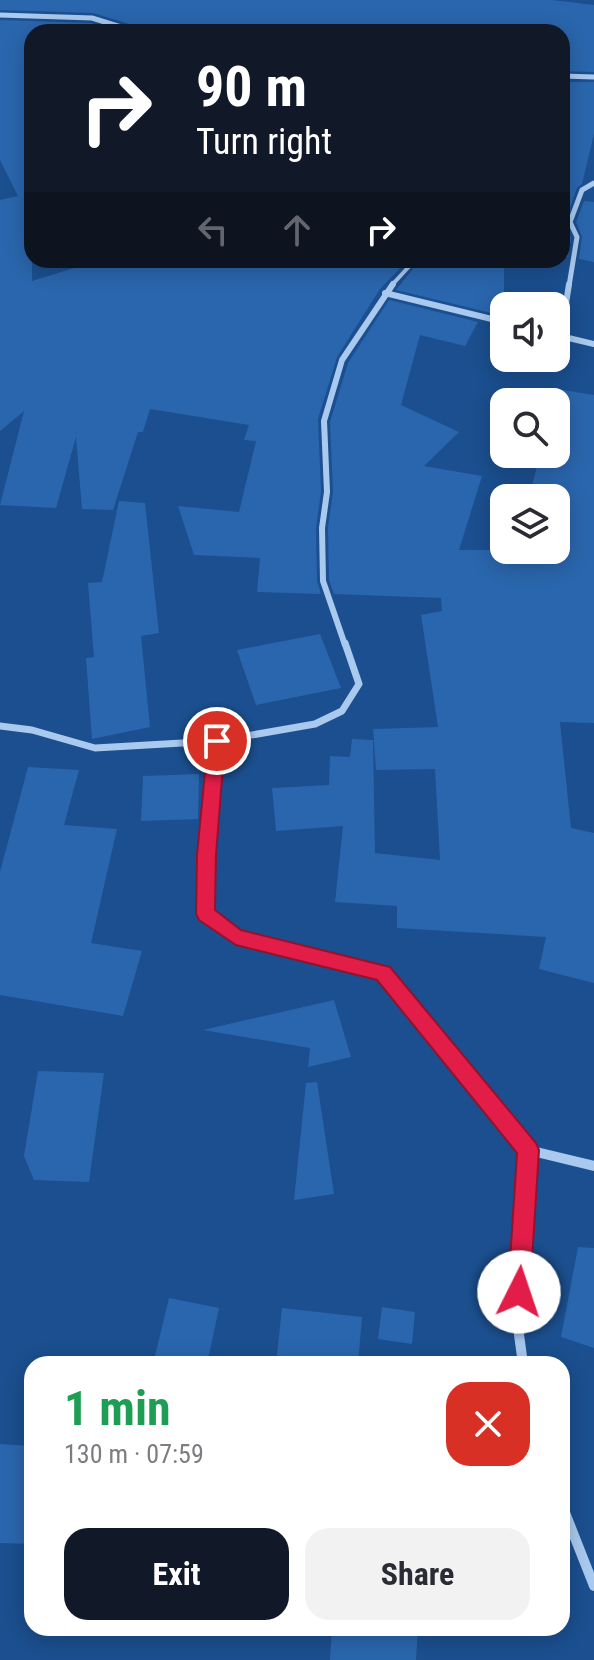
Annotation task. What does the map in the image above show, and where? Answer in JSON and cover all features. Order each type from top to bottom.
[{"type":"street","points":[[0,15],[92,18],[111,24]]},
{"type":"street","points":[[570,76],[594,77]]},
{"type":"street","points":[[566,292],[577,237],[570,222],[582,190],[594,183]]},
{"type":"street","points":[[0,726],[32,730],[95,748],[217,741],[315,724],[342,711],[359,684],[323,581],[322,528],[327,492],[324,421],[342,360],[363,323],[408,268]]},
{"type":"street","points":[[385,293],[490,319]]},
{"type":"street","points":[[570,338],[594,344]]},
{"type":"street","points":[[217,741],[206,855],[206,914],[236,937],[383,973],[528,1150],[594,1166]]},
{"type":"street","points":[[522,1356],[517,1320],[528,1150]]},
{"type":"street","points":[[570,1525],[594,1586]]},
{"type":"building","points":[[0,0],[552,0],[594,5],[594,72],[570,71],[570,24],[129,24],[93,13],[0,10]]},
{"type":"building","points":[[0,20],[91,23],[94,24],[24,24],[24,268],[32,268],[32,281],[74,268],[400,268],[380,289],[337,357],[318,419],[321,492],[316,528],[317,581],[321,594],[257,592],[260,558],[194,555],[178,506],[239,512],[256,441],[244,440],[249,425],[150,409],[143,432],[138,432],[113,510],[82,509],[76,437],[56,508],[0,505],[24,411],[0,431],[0,200],[18,196],[0,160]]},
{"type":"building","points":[[570,82],[594,82],[594,134],[582,184],[577,188],[570,208]]},
{"type":"building","points":[[584,201],[594,202],[594,262],[579,259],[582,237],[576,222]]},
{"type":"building","points":[[414,268],[504,268],[504,292],[490,292],[490,313],[396,290]]},
{"type":"building","points":[[389,300],[478,322],[465,346],[420,335],[401,405],[459,432],[424,466],[482,476],[459,550],[490,550],[490,564],[570,564],[570,484],[532,484],[536,468],[570,468],[570,391],[594,395],[594,723],[560,722],[571,828],[594,833],[594,983],[539,969],[546,937],[397,928],[397,906],[335,902],[343,826],[276,831],[272,788],[329,785],[330,756],[350,757],[352,739],[373,740],[375,853],[440,860],[435,769],[376,770],[373,729],[438,727],[421,615],[442,611],[441,598],[334,594],[329,580],[328,528],[333,492],[330,422],[348,363]]},
{"type":"building","points":[[119,501],[145,503],[159,633],[141,636],[150,727],[92,739],[86,658],[94,657],[88,583],[102,582]]},
{"type":"building","points":[[320,634],[341,688],[256,705],[237,650]]},
{"type":"building","points":[[28,767],[79,770],[64,825],[117,829],[91,943],[142,951],[123,1016],[0,995],[0,872]]},
{"type":"building","points":[[199,774],[198,819],[141,821],[143,776]]},
{"type":"building","points":[[334,1000],[351,1057],[308,1067],[310,1048],[203,1030]]},
{"type":"building","points":[[38,1071],[104,1073],[89,1182],[34,1180],[24,1156]]},
{"type":"building","points":[[317,1082],[334,1194],[294,1200],[306,1083]]},
{"type":"building","points":[[578,1247],[594,1248],[594,1348],[561,1337]]},
{"type":"building","points":[[169,1298],[219,1308],[209,1356],[155,1356]]},
{"type":"building","points":[[382,1307],[415,1312],[412,1344],[378,1339]]},
{"type":"building","points":[[282,1308],[362,1317],[359,1356],[277,1356]]},
{"type":"building","points":[[0,1444],[24,1446],[24,1544],[0,1543]]},
{"type":"building","points":[[332,1636],[418,1636],[416,1660],[330,1660]]},
{"type":"route","points":[[217,741],[206,855],[206,914],[236,937],[383,973],[528,1150],[519,1292]]}]
